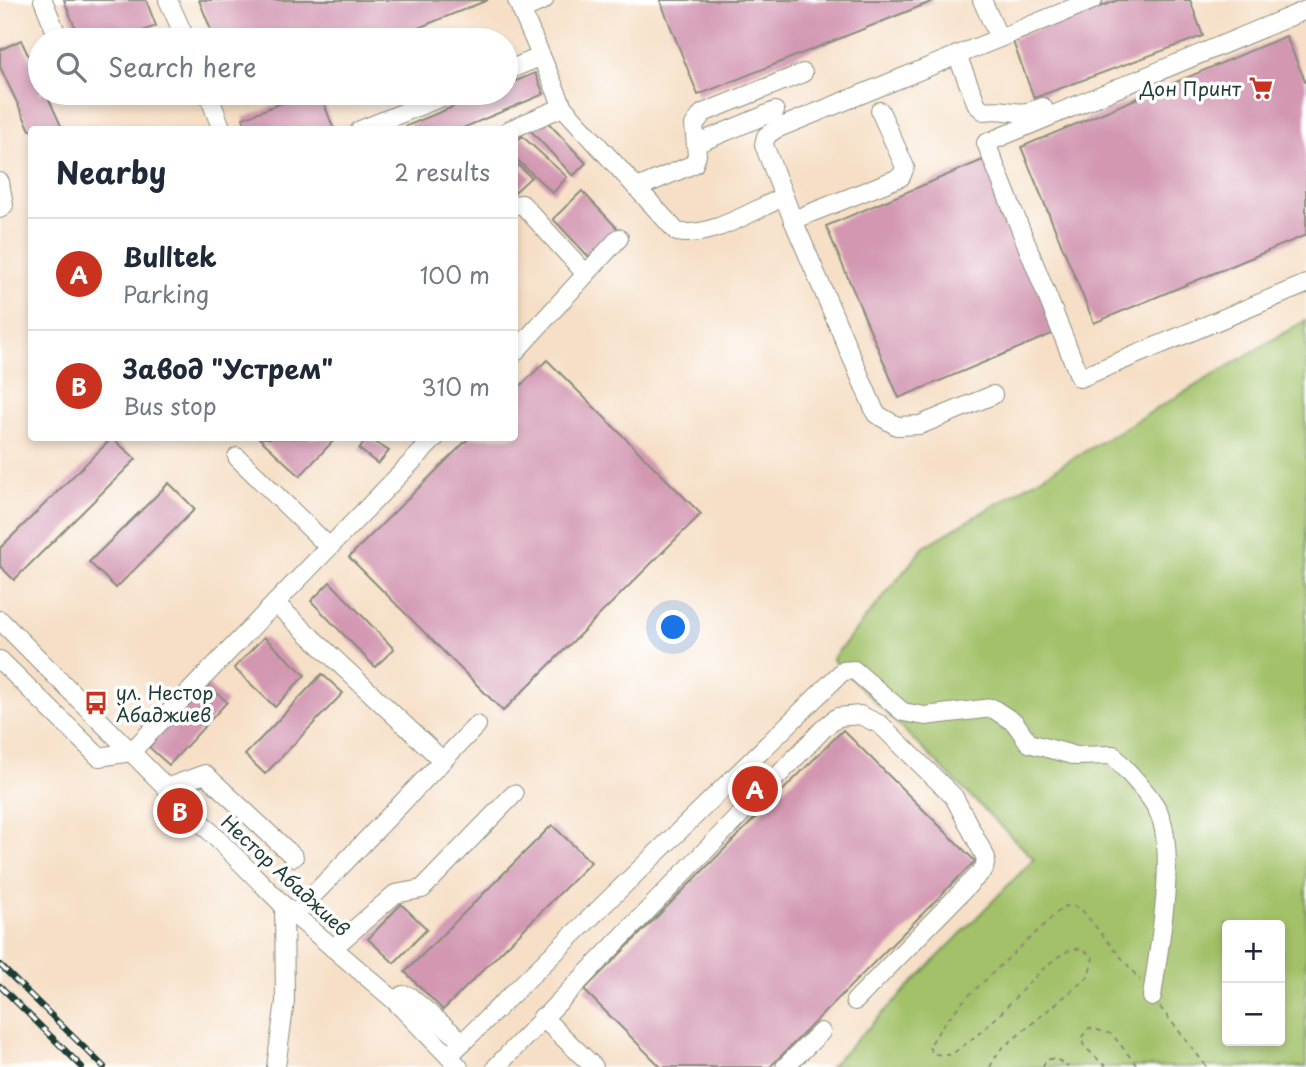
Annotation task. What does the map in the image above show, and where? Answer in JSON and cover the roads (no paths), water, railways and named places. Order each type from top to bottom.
[{"type":"street","points":[[43,0],[54,28]]},
{"type":"street","points":[[168,0],[181,28]]},
{"type":"street","points":[[544,0],[519,5],[563,107],[677,232],[689,234],[704,231],[784,197]]},
{"type":"street","points":[[982,0],[999,38]]},
{"type":"street","points":[[993,395],[920,425],[897,426],[876,414],[793,220],[764,145],[766,136],[776,129],[1093,0]]},
{"type":"street","points":[[1306,10],[986,143],[1080,378],[1306,284]]},
{"type":"street","points":[[957,55],[977,105],[985,111],[998,109],[1015,115],[1025,114],[1140,68]]},
{"type":"street","points":[[518,66],[540,57]]},
{"type":"street","points":[[636,188],[694,163],[697,155],[694,125],[703,113],[803,73]]},
{"type":"street","points":[[213,105],[220,126]]},
{"type":"street","points":[[370,126],[422,105]]},
{"type":"street","points":[[518,126],[563,107]]},
{"type":"street","points":[[696,144],[775,111]]},
{"type":"street","points":[[793,220],[901,177],[905,167],[880,111]]},
{"type":"street","points":[[0,182],[4,205],[0,209]]},
{"type":"street","points":[[518,204],[522,204],[585,273]]},
{"type":"street","points":[[518,348],[585,273],[620,239]]},
{"type":"street","points":[[0,660],[99,757],[131,752],[432,441]]},
{"type":"street","points":[[237,457],[329,547]]},
{"type":"street","points":[[275,603],[442,761]]},
{"type":"street","name":"Нестор Абаджиев","points":[[0,620],[289,911],[395,1001],[454,1062]]},
{"type":"street","points":[[454,1062],[463,1042],[843,671],[854,670],[902,712],[925,716],[992,708],[1015,723],[1029,743],[1076,756],[1113,755],[1157,809],[1165,835],[1167,876],[1152,997]]},
{"type":"street","points":[[496,1067],[825,727],[838,717],[860,715],[881,725],[954,797],[986,858],[984,869],[855,1000]]},
{"type":"street","points":[[276,1067],[285,1001],[289,911],[477,725]]},
{"type":"street","points":[[166,788],[205,774],[294,857]]},
{"type":"street","points":[[332,948],[395,894],[422,888],[514,794]]},
{"type":"street","points":[[395,1001],[403,995],[409,996],[463,1042]]},
{"type":"street","points":[[542,1017],[594,1067]]},
{"type":"street","points":[[785,1067],[821,1032]]},
{"type":"railway","points":[[0,965],[104,1067]]},
{"type":"railway","points":[[0,986],[82,1067]]},
{"type":"place","name":"Дон Принт","points":[[1261,88]]},
{"type":"place","name":"ул. Нестор Абаджиев","points":[[96,703]]},
{"type":"place","name":"Bulltek","points":[[755,789]]},
{"type":"place","name":"Завод \"Устрем\"","points":[[180,811]]}]
